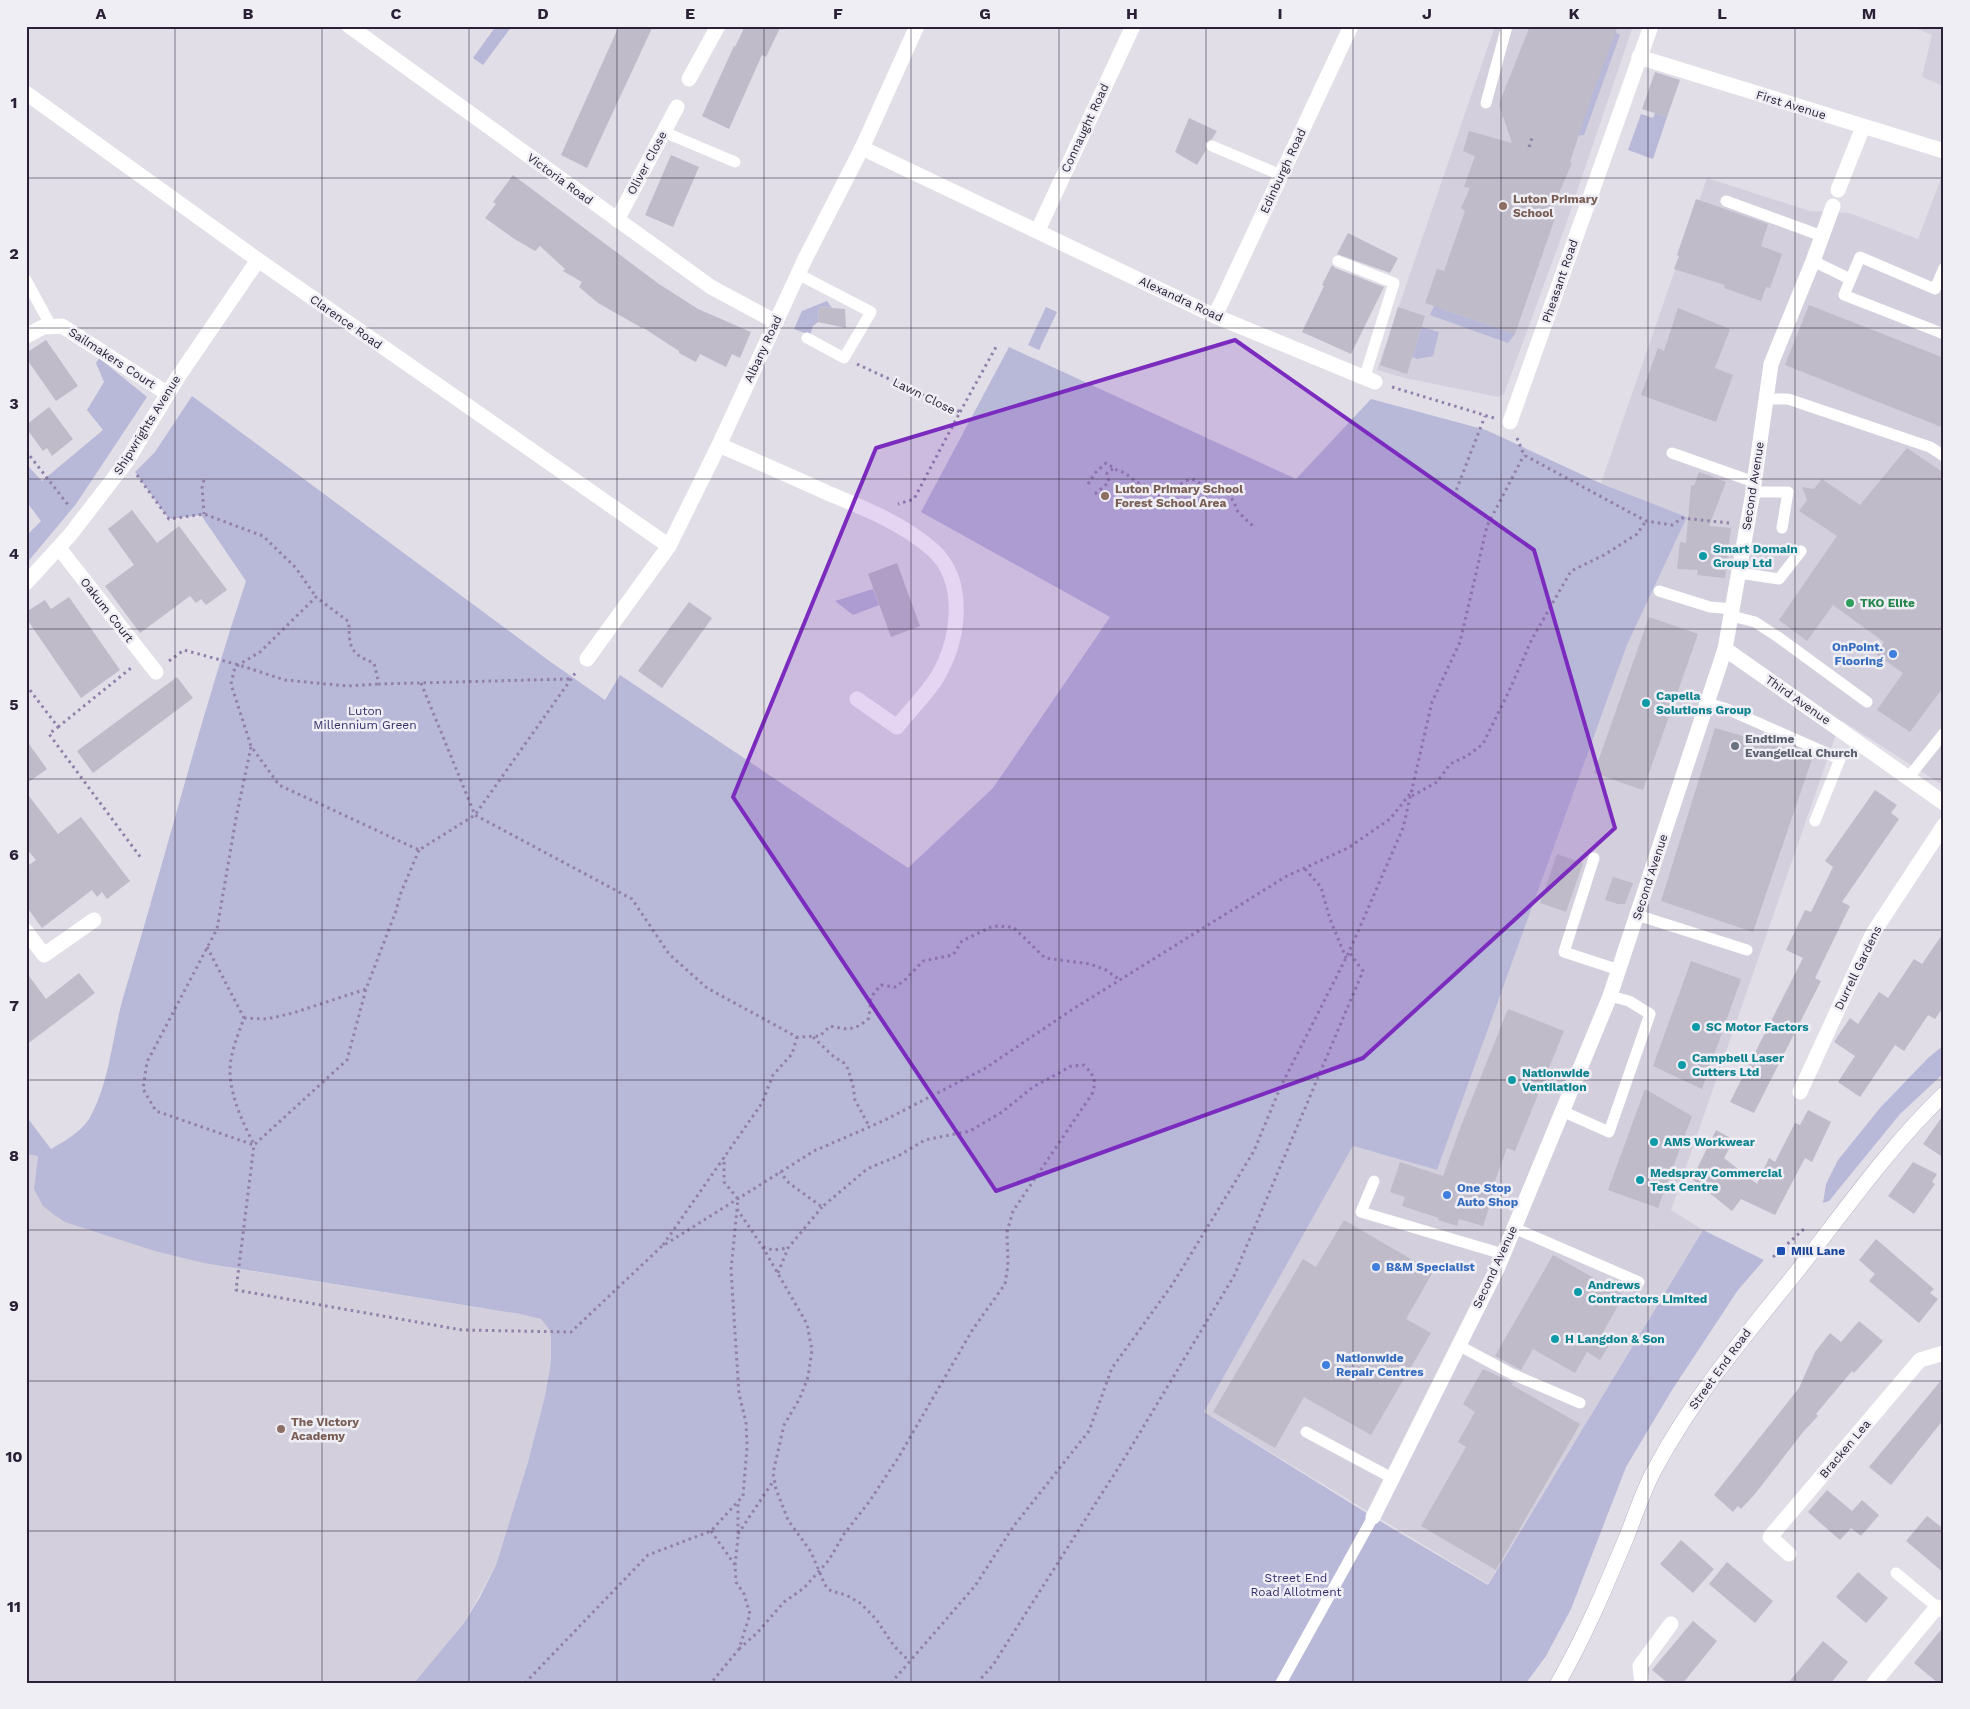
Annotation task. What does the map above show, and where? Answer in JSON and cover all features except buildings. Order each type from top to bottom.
[{"type":"street","name":"Victoria Road","points":[[349,26],[711,287],[776,322]]},
{"type":"street","points":[[689,79],[718,26]]},
{"type":"street","name":"Albany Road","points":[[587,659],[669,546],[719,445],[798,274],[862,148],[917,26]]},
{"type":"street","name":"Connaught Road","points":[[1038,230],[1133,26]]},
{"type":"street","name":"Edinburgh Road","points":[[1215,316],[1352,26]]},
{"type":"street","name":"Pheasant Road","points":[[1510,422],[1650,26]]},
{"type":"street","name":"First Avenue","points":[[1639,57],[1944,151]]},
{"type":"street","name":"Clarence Road","points":[[26,93],[258,260],[669,546]]},
{"type":"street","name":"Oliver Close","points":[[617,220],[677,107]]},
{"type":"street","points":[[1838,190],[1863,127]]},
{"type":"street","name":"Alexandra Road","points":[[862,148],[1038,230],[1215,316],[1369,380]]},
{"type":"street","name":"Second Avenue","points":[[1372,1517],[1503,1254],[1610,996],[1725,649],[1753,487],[1771,364],[1833,206]]},
{"type":"street","name":"Shipwrights Avenue","points":[[26,583],[59,548],[127,461],[178,377],[258,260]]},
{"type":"street","name":"Sailmakers Court","points":[[26,336],[43,327],[62,326],[168,394]]},
{"type":"street","points":[[719,445],[874,512],[905,530],[937,555],[945,566],[951,580],[957,615],[951,644],[939,674],[897,727],[857,699]]},
{"type":"street","name":"Oakum Court","points":[[59,548],[155,672]]},
{"type":"street","name":"Third Avenue","points":[[1725,649],[1944,803]]},
{"type":"street","name":"Durrell Gardens","points":[[1800,1092],[1873,933],[1944,825]]},
{"type":"street","points":[[26,931],[44,955],[94,920]]},
{"type":"street","name":"Street End Road","points":[[1558,1683],[1579,1644],[1655,1468],[1693,1405],[1742,1338],[1852,1199],[1917,1120],[1944,1094]]},
{"type":"street","name":"Bracken Lea","points":[[1788,1554],[1770,1537],[1920,1360],[1944,1353]]},
{"type":"street","points":[[1874,1683],[1940,1610]]},
{"type":"street","points":[[1642,1683],[1640,1666],[1671,1624]]},
{"type":"lane","points":[[1486,103],[1507,26]]},
{"type":"lane","points":[[664,132],[735,162]]},
{"type":"lane","points":[[1212,146],[1282,175]]},
{"type":"lane","points":[[1726,201],[1822,236]]},
{"type":"lane","points":[[1944,268],[1936,289],[1860,257],[1844,295],[1944,334]]},
{"type":"lane","points":[[1338,261],[1394,284],[1369,380]]},
{"type":"lane","points":[[1813,261],[1850,279]]},
{"type":"lane","points":[[798,274],[871,312],[844,358],[807,338]]},
{"type":"lane","points":[[26,280],[51,326]]},
{"type":"lane","points":[[1766,398],[1788,399],[1930,447],[1944,456]]},
{"type":"lane","points":[[1672,453],[1753,487],[1788,492],[1782,528]]},
{"type":"lane","points":[[1739,573],[1779,579],[1801,550]]},
{"type":"lane","points":[[1659,591],[1732,613],[1754,622],[1778,637],[1867,702]]},
{"type":"lane","points":[[1707,703],[1726,709],[1840,759],[1815,821]]},
{"type":"lane","points":[[1908,778],[1944,733]]},
{"type":"lane","points":[[1594,858],[1564,952],[1619,970]]},
{"type":"lane","points":[[1637,915],[1748,950]]},
{"type":"lane","points":[[1562,1111],[1609,1132],[1650,1014],[1629,1001],[1610,996]]},
{"type":"lane","points":[[1374,1181],[1361,1212],[1503,1254]]},
{"type":"lane","points":[[1514,1228],[1639,1282]]},
{"type":"lane","points":[[1458,1345],[1512,1374],[1580,1403]]},
{"type":"lane","points":[[1306,1432],[1392,1478]]},
{"type":"lane","points":[[1281,1683],[1372,1517]]},
{"type":"lane","points":[[1896,1573],[1940,1610]]},
{"type":"path","points":[[1529,147],[1532,138]]},
{"type":"path","points":[[960,412],[996,347]]},
{"type":"path","name":"Lawn Close","points":[[844,358],[960,412],[914,499],[874,512]]},
{"type":"path","points":[[1369,380],[1510,422],[1524,456],[1646,521],[1672,525],[1682,518],[1747,524]]},
{"type":"path","points":[[1454,496],[1485,416]]},
{"type":"path","points":[[26,451],[80,522]]},
{"type":"path","points":[[890,1683],[975,1586],[1013,1527],[1089,1431],[1112,1368],[1172,1285],[1254,1151],[1280,1088],[1349,952],[1403,828],[1432,702],[1460,642],[1487,526],[1524,456]]},
{"type":"path","points":[[127,461],[169,519],[204,514],[264,536],[296,568],[316,597],[349,622],[350,646],[354,654],[374,664],[379,684]]},
{"type":"path","points":[[1088,484],[1095,473],[1106,463],[1125,473],[1136,482],[1152,488],[1157,496],[1165,496],[1191,479],[1197,481],[1208,491],[1225,493],[1230,496],[1238,512],[1253,526]]},
{"type":"path","points":[[1095,494],[1109,482],[1107,473],[1114,468]]},
{"type":"path","points":[[204,480],[202,486],[204,514]]},
{"type":"path","points":[[1411,796],[1438,782],[1450,764],[1467,756],[1483,744],[1509,692],[1532,638],[1571,571],[1604,555],[1637,534],[1646,521]]},
{"type":"path","points":[[316,597],[260,652],[235,667],[231,684],[252,746],[279,785],[419,850]]},
{"type":"path","points":[[155,672],[184,650],[285,680],[347,686],[569,679],[475,815],[419,850],[400,895],[396,911],[366,989],[347,1060],[254,1145]]},
{"type":"path","points":[[141,858],[49,734],[144,658]]},
{"type":"path","points":[[421,683],[475,815],[632,899],[669,954],[707,988],[797,1037],[820,1036],[830,1026],[843,1029],[858,1028],[869,1018],[871,997],[881,986],[895,987],[904,981],[923,961],[953,955],[962,941],[993,926],[1013,927],[1044,958],[1090,964],[1106,970],[1120,980]]},
{"type":"path","points":[[26,685],[58,727]]},
{"type":"path","points":[[252,746],[236,818],[217,929],[146,1062],[143,1089],[156,1111],[254,1145]]},
{"type":"path","points":[[207,947],[244,1018],[233,1050],[230,1071],[242,1122],[254,1145],[236,1290],[462,1330],[571,1332],[662,1247],[814,1151],[883,1121],[984,1069],[1070,1011],[1285,877],[1348,848],[1390,819],[1413,790]]},
{"type":"path","points":[[1305,869],[1321,887],[1330,919],[1346,958]]},
{"type":"path","points":[[977,1683],[993,1665],[1127,1454],[1234,1276],[1363,971],[1349,952]]},
{"type":"path","points":[[244,1018],[267,1019],[293,1013],[366,989]]},
{"type":"path","points":[[813,1036],[834,1058],[844,1063],[848,1069],[855,1100],[868,1126]]},
{"type":"path","points":[[662,1247],[762,1103],[772,1075],[792,1054],[797,1037]]},
{"type":"path","points":[[711,1683],[739,1649],[757,1633],[784,1602],[804,1588],[830,1560],[844,1534],[898,1458],[973,1330],[1005,1284],[1008,1265],[1007,1232],[1013,1211],[1092,1094],[1096,1084],[1093,1074],[1084,1065],[1072,1066],[1034,1087],[1002,1112],[970,1131],[925,1140],[898,1156],[867,1169],[822,1207],[788,1248],[778,1273]]},
{"type":"path","points":[[525,1683],[648,1555],[711,1532],[743,1496],[747,1447],[746,1422],[739,1394],[731,1270],[738,1199],[724,1182],[724,1157]]},
{"type":"path","points":[[780,1172],[789,1183],[822,1207]]},
{"type":"path","points":[[737,1209],[762,1246],[807,1324],[812,1350],[808,1377],[800,1398],[784,1425],[773,1473],[776,1489],[788,1520],[811,1552],[825,1585],[831,1590],[846,1595],[860,1603],[876,1619],[894,1646],[910,1661]]},
{"type":"path","points":[[762,1246],[773,1250],[788,1248]]},
{"type":"path","points":[[738,1534],[774,1480]]},
{"type":"path","points":[[738,1501],[736,1582],[744,1594],[750,1614],[739,1649]]},
{"type":"path","points":[[711,1532],[735,1565]]},
{"type":"highlighted area","points":[[1235,340],[1534,550],[1615,828],[1363,1058],[996,1191],[733,797],[876,448]]},
{"type":"shaded area","name":"Luton Primary School","points":[[1495,26],[1633,26],[1565,227],[1504,394],[1498,397],[1405,378],[1377,370]]},
{"type":"shaded area","points":[[1910,26],[1944,26],[1944,86],[1922,77],[1932,35]]},
{"type":"shaded area","points":[[1944,171],[1944,786],[1841,720],[1671,1210],[1703,1230],[1488,1584],[1204,1412],[1353,1146],[1437,1170],[1627,645],[1687,517],[1601,483],[1707,178],[1810,211],[1849,213],[1918,239]]},
{"type":"shaded area","name":"The Victory Academy","points":[[26,1154],[38,1156],[35,1178],[232,1268],[520,1314],[541,1319],[551,1332],[551,1362],[545,1396],[528,1462],[496,1565],[464,1623],[414,1683],[26,1683]]},
{"type":"green space","points":[[496,26],[512,26],[483,65],[473,58]]},
{"type":"green space","points":[[1615,32],[1620,35],[1584,135],[1574,136],[1553,133],[1532,128],[1502,117],[1502,114],[1549,130],[1606,49],[1609,49]]},
{"type":"green space","points":[[1658,104],[1661,104],[1658,114],[1667,117],[1653,159],[1628,150],[1641,114],[1653,118]]},
{"type":"green space","points":[[827,301],[832,308],[819,307],[818,322],[813,326],[810,335],[794,329],[802,311]]},
{"type":"green space","points":[[1435,304],[1446,307],[1445,310],[1515,334],[1508,343],[1430,315]]},
{"type":"green space","points":[[1046,307],[1057,312],[1039,350],[1028,345]]},
{"type":"green space","points":[[1422,327],[1439,332],[1433,356],[1417,359],[1412,357]]},
{"type":"green space","points":[[1009,347],[1296,479],[1371,399],[1486,430],[1600,483],[1687,517],[1627,645],[1437,1170],[1353,1146],[1204,1412],[1373,1517],[1488,1585],[1703,1230],[1764,1260],[1738,1290],[1672,1390],[1626,1467],[1571,1609],[1546,1656],[1526,1683],[414,1683],[464,1623],[496,1565],[528,1462],[545,1396],[551,1362],[551,1332],[541,1319],[204,1263],[155,1251],[65,1222],[43,1206],[34,1189],[38,1156],[26,1154],[26,1116],[51,1149],[81,1128],[89,1119],[96,1104],[107,1073],[125,991],[214,683],[246,581],[201,515],[169,519],[135,472],[155,452],[192,396],[548,660],[605,700],[620,675],[908,868],[993,788],[1110,617],[921,512]]},
{"type":"green space","points":[[99,358],[147,397],[76,504],[26,564],[26,536],[41,521],[26,501],[26,464],[42,481],[103,430],[87,410],[104,382],[96,363]]},
{"type":"green space","points":[[873,589],[879,605],[853,615],[835,601]]},
{"type":"green space","points":[[1944,1045],[1944,1073],[1900,1114],[1829,1201],[1823,1203],[1826,1184],[1838,1160],[1880,1108],[1928,1058]]},
{"type":"place","name":"Luton Primary School","points":[[1503,206]]},
{"type":"place","name":"Luton Primary School Forest School Area","points":[[1105,496]]},
{"type":"place","name":"Smart Domain Group Ltd","points":[[1703,556]]},
{"type":"place","name":"TKO Elite","points":[[1850,603]]},
{"type":"place","name":"OnPoint. Flooring","points":[[1893,654]]},
{"type":"place","name":"Capella Solutions Group","points":[[1646,703]]},
{"type":"place","name":"Endtime Evangelical Church","points":[[1735,746]]},
{"type":"place","name":"SC Motor Factors","points":[[1696,1027]]},
{"type":"place","name":"Campbell Laser Cutters Ltd","points":[[1682,1065]]},
{"type":"place","name":"Nationwide Ventilation","points":[[1512,1080]]},
{"type":"place","name":"AMS Workwear","points":[[1654,1142]]},
{"type":"place","name":"Medspray Commercial Test Centre","points":[[1640,1180]]},
{"type":"place","name":"One Stop Auto Shop","points":[[1447,1195]]},
{"type":"place","name":"Mill Lane","points":[[1781,1251]]},
{"type":"place","name":"B&M Specialist","points":[[1376,1267]]},
{"type":"place","name":"Andrews Contractors Limited","points":[[1578,1292]]},
{"type":"place","name":"H Langdon & Son","points":[[1555,1339]]},
{"type":"place","name":"Nationwide Repair Centres","points":[[1326,1365]]},
{"type":"place","name":"The Victory Academy","points":[[281,1429]]},
{"type":"park label","name":"Luton Millennium Green","points":[[365,718]]},
{"type":"park label","name":"Street End Road Allotment","points":[[1296,1585]]}]
